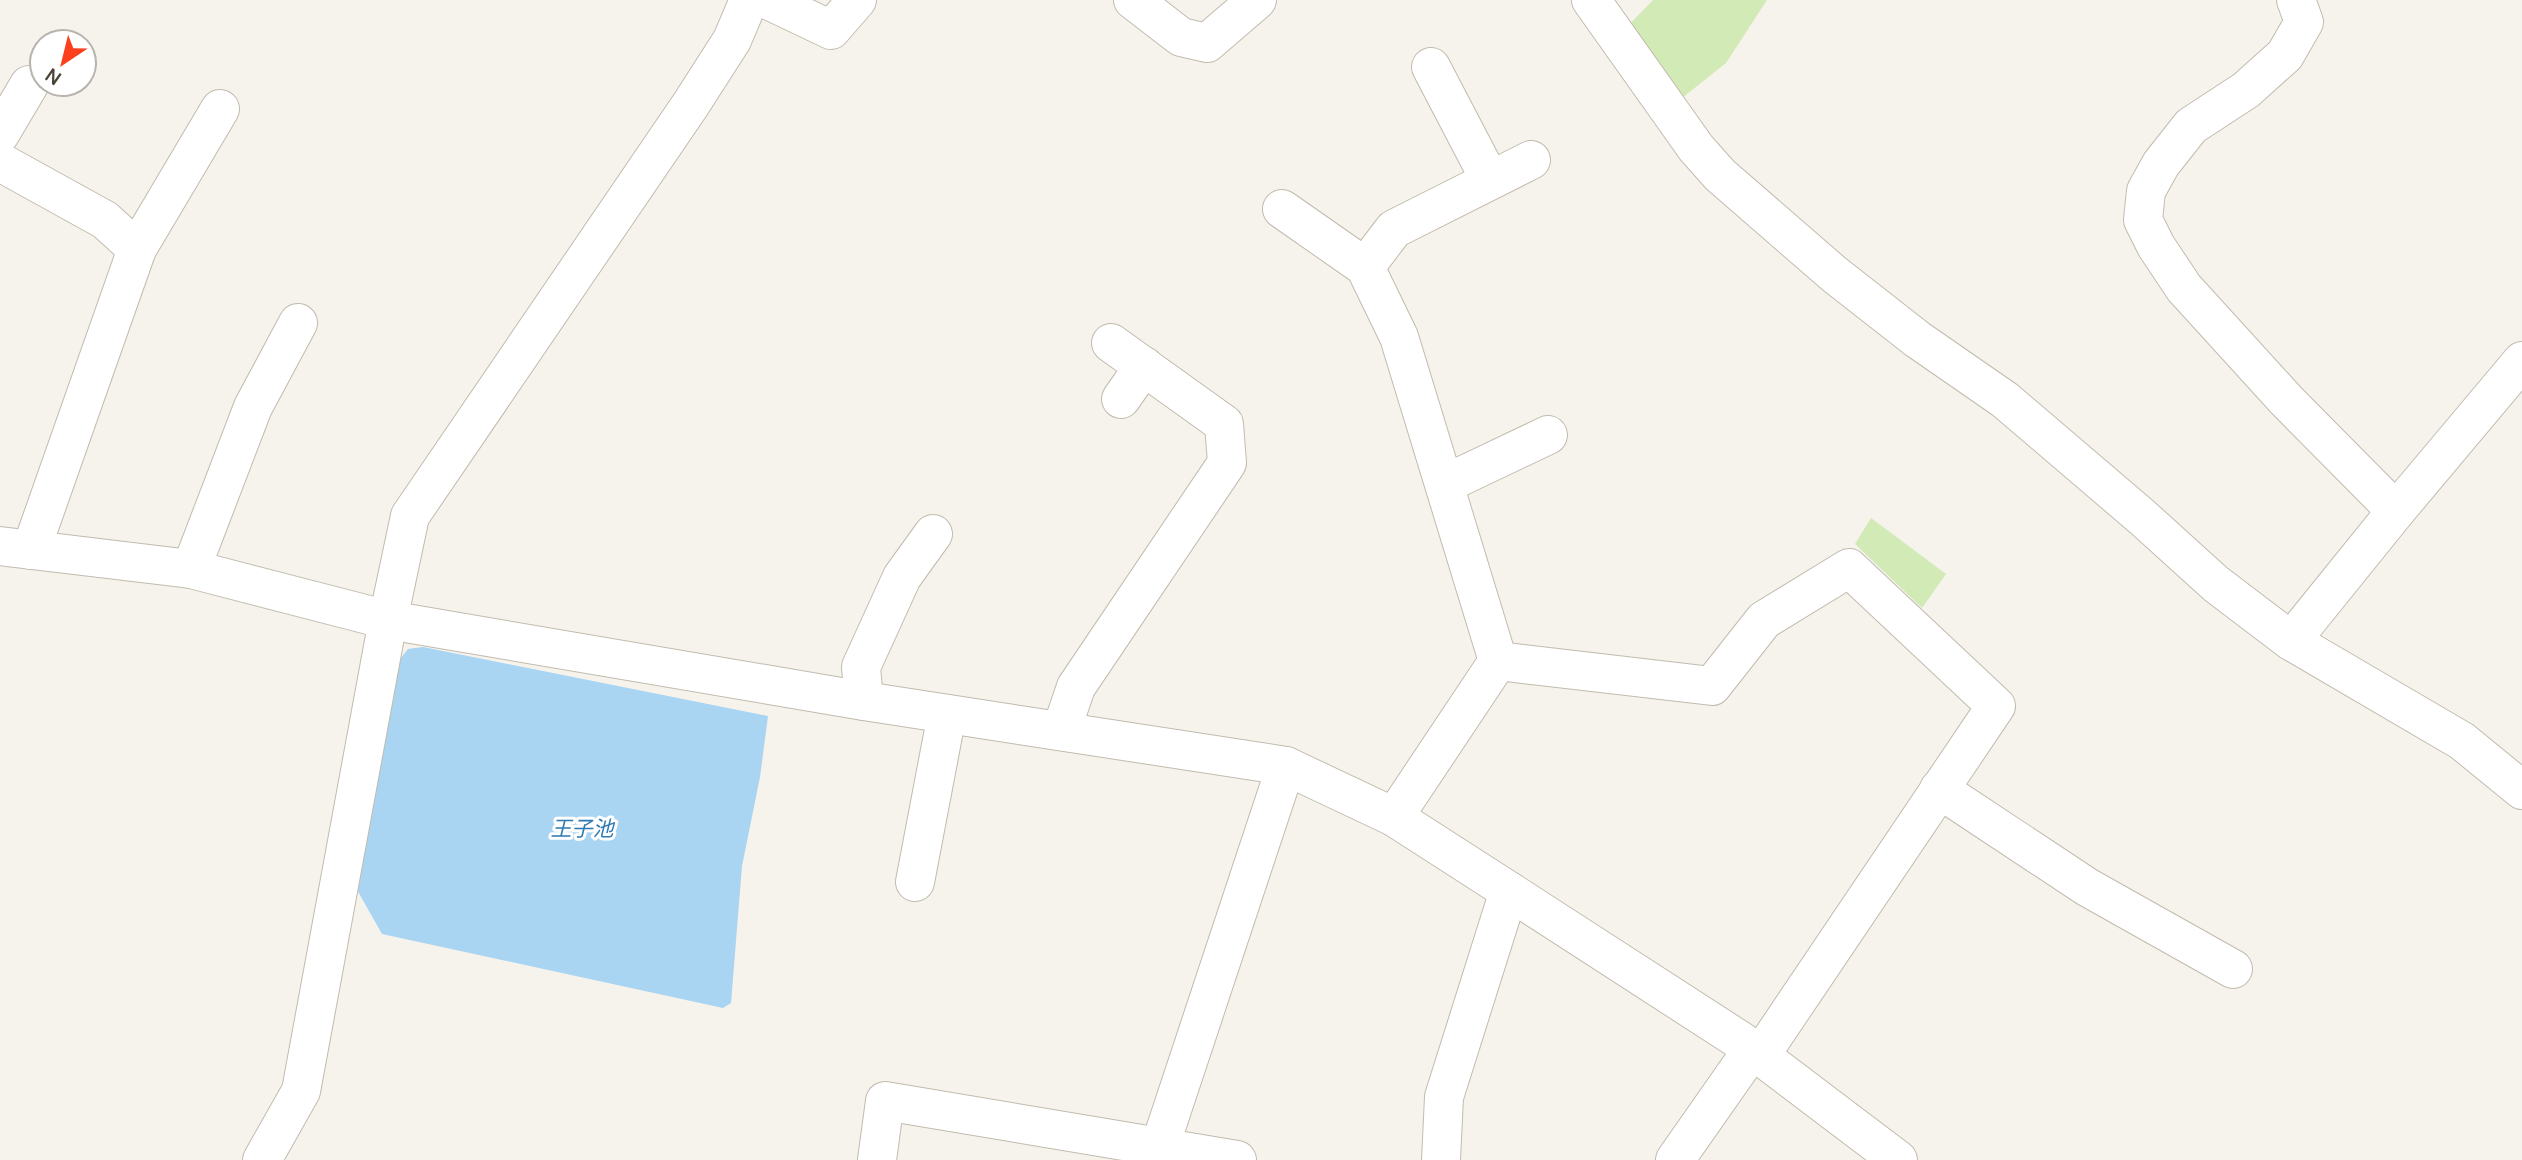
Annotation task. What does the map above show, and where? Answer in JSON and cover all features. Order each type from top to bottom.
[{"type":"street","points":[[262,1160],[301,1091],[388,620],[410,516],[691,104],[732,40],[749,0]]},
{"type":"street","points":[[768,0],[831,30],[857,0]]},
{"type":"street","points":[[1133,0],[1181,37],[1207,43],[1257,0]]},
{"type":"street","points":[[1591,0],[1696,148],[1720,175],[1834,274],[1917,339],[2006,400],[2216,584],[2291,641],[2462,741],[2522,790]]},
{"type":"street","points":[[2296,0],[2304,22],[2285,55],[2246,90],[2191,126],[2161,164],[2146,191],[2143,220],[2156,246],[2184,288],[2286,400],[2396,511]]},
{"type":"street","points":[[1431,67],[1490,180]]},
{"type":"street","points":[[0,134],[28,87]]},
{"type":"street","points":[[220,109],[137,249],[15,548],[191,569],[388,620],[864,701],[1286,766],[1394,817],[1509,891],[1756,1053],[1898,1160]]},
{"type":"street","points":[[1365,267],[1394,229],[1531,160]]},
{"type":"street","points":[[0,162],[105,220],[137,249]]},
{"type":"street","points":[[1282,209],[1365,267],[1399,337],[1498,662]]},
{"type":"street","points":[[191,569],[253,407],[298,323]]},
{"type":"street","points":[[1061,731],[1076,687],[1227,463],[1224,424],[1111,343]]},
{"type":"street","points":[[2291,641],[2522,361]]},
{"type":"street","points":[[1121,399],[1144,366]]},
{"type":"street","points":[[1444,484],[1548,435]]},
{"type":"street","points":[[864,701],[861,667],[902,577],[933,534]]},
{"type":"street","points":[[1498,662],[1712,686],[1765,620],[1849,568],[1996,706],[1756,1053],[1675,1160]]},
{"type":"street","points":[[1394,817],[1498,662]]},
{"type":"street","points":[[915,882],[947,714]]},
{"type":"street","points":[[1160,1146],[1286,766]]},
{"type":"street","points":[[1940,789],[2087,887],[2233,970]]},
{"type":"street","points":[[1441,1160],[1444,1097],[1509,891]]},
{"type":"street","points":[[877,1160],[886,1101],[1079,1146],[1160,1146],[1237,1160]]},
{"type":"green space","points":[[1653,0],[1767,0],[1726,63],[1672,106],[1624,30]]},
{"type":"green space","points":[[1871,518],[1946,574],[1922,608],[1855,544]]},
{"type":"water","name":"王子池","points":[[423,647],[768,716],[760,777],[742,866],[731,1003],[723,1008],[382,934],[356,888],[400,659],[408,649]]}]
